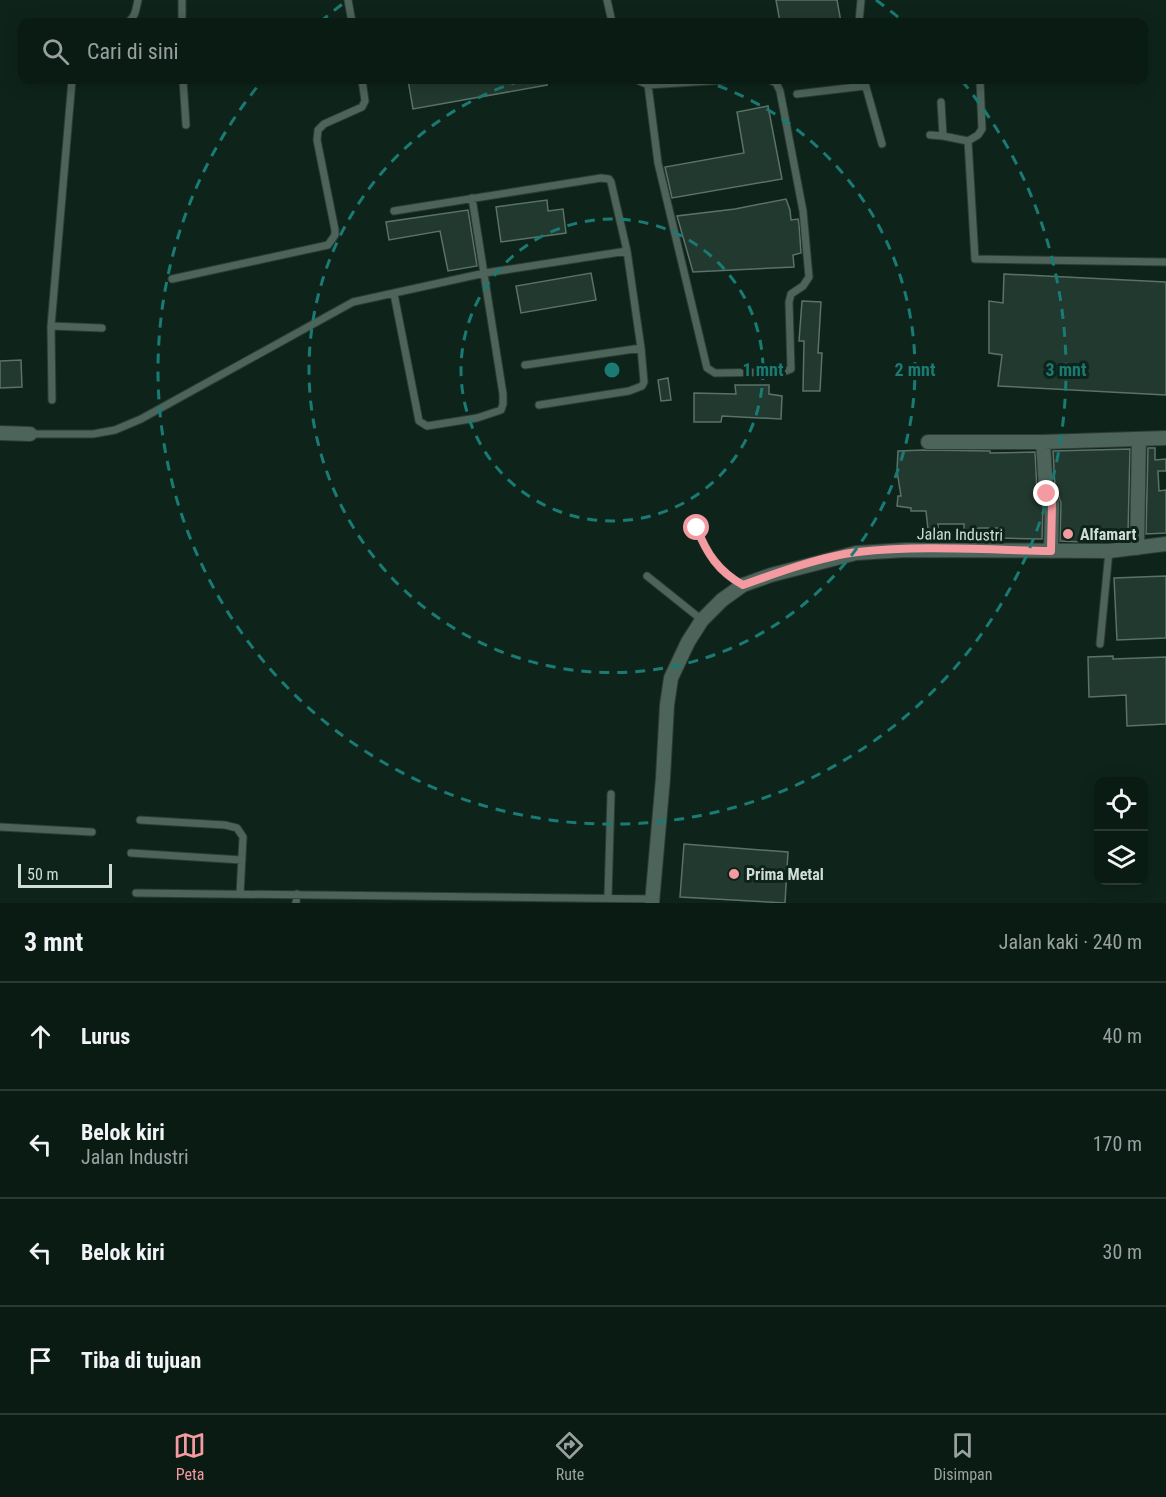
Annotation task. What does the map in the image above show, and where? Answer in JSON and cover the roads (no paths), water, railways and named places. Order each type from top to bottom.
[{"type":"street","points":[[0,433],[30,434]]},
{"type":"street","points":[[928,442],[1043,442],[1166,438]]},
{"type":"street","points":[[1137,548],[1139,439]]},
{"type":"street","points":[[1043,442],[1046,489],[1052,503],[1051,551]]},
{"type":"street","name":"Jalan Industri","points":[[652,901],[668,693],[675,668],[702,620],[722,600],[743,585],[771,575],[855,553],[906,550],[1109,551],[1166,544]]},
{"type":"lane","points":[[131,18],[136,12],[138,0]]},
{"type":"lane","points":[[182,0],[182,18]]},
{"type":"lane","points":[[348,0],[351,18]]},
{"type":"lane","points":[[607,0],[611,18]]},
{"type":"lane","points":[[859,18],[861,0]]},
{"type":"lane","points":[[52,400],[51,326],[72,84]]},
{"type":"lane","points":[[183,84],[186,125]]},
{"type":"lane","points":[[172,279],[328,245],[333,240],[335,230],[317,140],[318,130],[324,124],[362,107],[365,101],[363,84]]},
{"type":"lane","points":[[663,84],[648,85],[658,163],[707,368],[715,374],[777,372],[790,369],[789,302],[791,294],[807,282],[809,272],[803,211],[777,84]]},
{"type":"lane","points":[[797,94],[859,84]]},
{"type":"lane","points":[[865,84],[882,144]]},
{"type":"lane","points":[[930,135],[968,141],[978,135],[982,129],[980,84]]},
{"type":"lane","points":[[941,102],[943,136]]},
{"type":"lane","points":[[968,141],[974,256],[977,260],[1166,262]]},
{"type":"lane","points":[[394,212],[601,178],[609,179],[615,192],[627,251],[644,382],[642,386],[629,391],[539,405]]},
{"type":"lane","points":[[394,294],[418,422],[427,426],[477,418],[501,410],[503,394],[471,198]]},
{"type":"lane","points":[[30,434],[93,434],[115,430],[141,419],[344,306],[372,296],[394,294],[485,273],[627,251]]},
{"type":"lane","points":[[51,326],[102,328]]},
{"type":"lane","points":[[525,365],[641,348]]},
{"type":"lane","points":[[697,528],[710,558],[728,577],[743,585]]},
{"type":"lane","points":[[1100,644],[1109,551]]},
{"type":"lane","points":[[647,576],[702,620]]},
{"type":"lane","points":[[608,897],[611,794]]},
{"type":"lane","points":[[140,820],[225,825],[237,828],[243,837],[240,894]]},
{"type":"lane","points":[[0,827],[92,831]]},
{"type":"lane","points":[[131,853],[242,860]]},
{"type":"lane","points":[[136,893],[297,894],[521,900],[593,900],[608,897],[652,901]]},
{"type":"lane","points":[[296,903],[297,894]]},
{"type":"place","name":"Alfamart","points":[[1068,534]]},
{"type":"place","name":"Prima Metal","points":[[734,874]]}]
